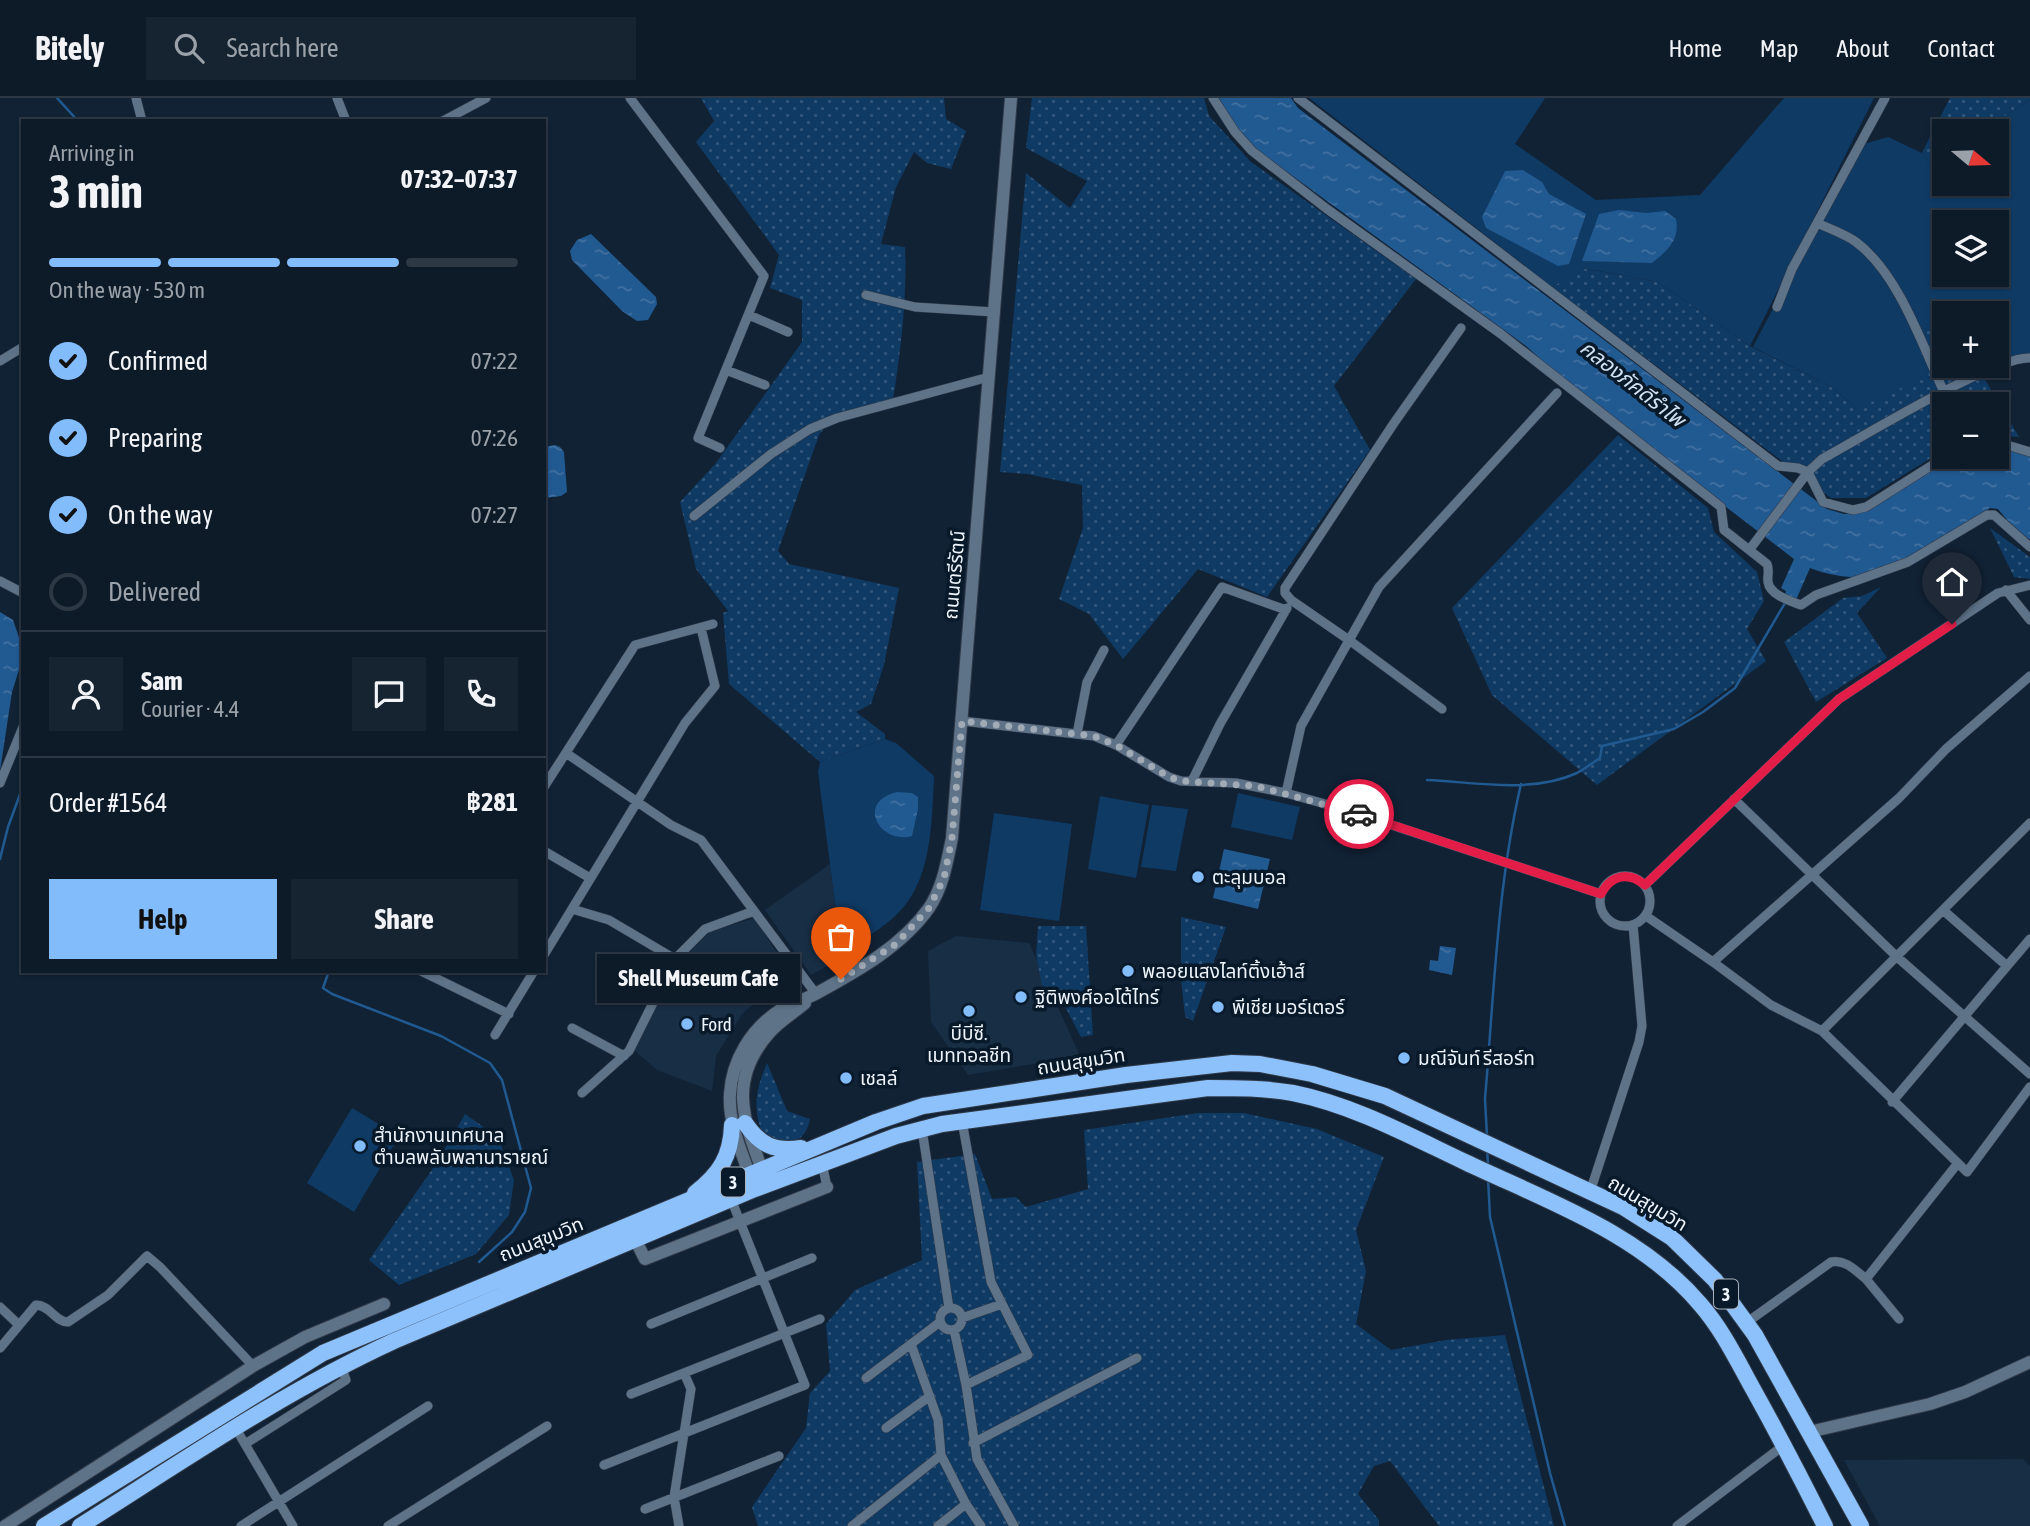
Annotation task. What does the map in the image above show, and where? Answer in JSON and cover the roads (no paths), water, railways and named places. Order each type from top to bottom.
[{"type":"highway","name":"ถนนสุขุมวิท","points":[[80,1526],[235,1427],[341,1365],[394,1340],[731,1199],[822,1145],[876,1122],[923,1106],[1200,1066],[1260,1064],[1312,1074],[1385,1096],[1623,1208],[1672,1238],[1715,1279],[1746,1323],[1861,1526]]},
{"type":"highway","points":[[1070,1085],[1075,1105]]},
{"type":"highway","name":"ถนนสุขุมวิท","points":[[44,1526],[323,1353],[680,1205],[822,1163],[922,1129],[962,1121],[1208,1088],[1251,1088],[1293,1093],[1337,1105],[1382,1123],[1630,1243],[1668,1270],[1700,1304],[1730,1348],[1825,1526]]},
{"type":"highway","points":[[680,1205],[719,1172],[739,1124],[768,1147],[791,1150],[822,1145]]},
{"type":"main road","name":"ถนนตรีรัตน์","points":[[759,1180],[739,1124],[743,1093],[752,1059],[772,1029],[816,994],[896,944],[929,908],[944,878],[952,838],[1011,98]]},
{"type":"main road","points":[[635,1239],[645,1259],[827,1187]]},
{"type":"main road","points":[[5,1526],[253,1366],[305,1337],[384,1304]]},
{"type":"main road","points":[[1809,1432],[1930,1404],[1965,1392],[2030,1362]]},
{"type":"street","points":[[136,98],[141,119]]},
{"type":"street","points":[[337,98],[345,119]]},
{"type":"street","points":[[455,118],[486,98]]},
{"type":"street","points":[[630,98],[764,276],[698,438],[720,448]]},
{"type":"street","points":[[1213,98],[1235,132],[1252,150],[1327,209],[1501,334],[1721,507],[1724,530],[1753,545],[1769,568],[1768,582],[1773,592],[1801,605],[1815,595],[1908,562],[1987,515],[1994,515],[2030,547]]},
{"type":"street","points":[[1298,98],[1778,466],[1808,471]]},
{"type":"street","points":[[1777,307],[1792,269],[1885,98]]},
{"type":"street","points":[[1817,223],[1855,242],[1879,262],[1896,289],[1944,392]]},
{"type":"street","points":[[866,295],[915,307],[994,312]]},
{"type":"street","points":[[748,315],[788,332]]},
{"type":"street","points":[[1441,709],[1285,593],[1287,583],[1461,328]]},
{"type":"street","points":[[0,361],[21,348]]},
{"type":"street","points":[[1946,392],[2007,361],[2030,358]]},
{"type":"street","points":[[726,370],[765,385]]},
{"type":"street","points":[[694,516],[771,454],[810,429],[837,418],[989,377]]},
{"type":"street","points":[[1286,793],[1301,726],[1380,587],[1557,393]]},
{"type":"street","points":[[1753,545],[1808,471],[1822,459],[1932,399]]},
{"type":"street","points":[[2009,446],[2030,452]]},
{"type":"street","points":[[1808,471],[1821,500],[1829,505],[1853,510],[1866,507],[1932,465]]},
{"type":"street","points":[[0,581],[21,592]]},
{"type":"street","points":[[1645,885],[1839,699],[2006,590],[2030,585]]},
{"type":"street","points":[[1116,745],[1222,587],[1286,610]]},
{"type":"street","points":[[2006,590],[2030,620]]},
{"type":"street","points":[[1192,781],[1220,724],[1291,600]]},
{"type":"street","points":[[546,784],[635,645],[713,624]]},
{"type":"street","points":[[549,938],[572,909],[685,723],[715,686],[701,628]]},
{"type":"street","points":[[1077,734],[1087,682],[1104,650]]},
{"type":"street","points":[[1713,962],[1899,797],[1945,749],[2030,676]]},
{"type":"street","points":[[962,721],[1094,736],[1116,745],[1169,777],[1236,783],[1343,808],[1601,894]]},
{"type":"street","points":[[0,783],[21,732]]},
{"type":"street","points":[[566,753],[671,825],[701,840],[816,994]]},
{"type":"street","points":[[1734,799],[1896,956],[2030,1074]]},
{"type":"street","points":[[1822,1031],[2030,823]]},
{"type":"street","points":[[546,852],[590,878]]},
{"type":"street","points":[[1619,876],[1629,876],[1645,885],[1650,902],[1646,916],[1633,925],[1623,926],[1606,918],[1602,911],[1601,894],[1605,886],[1619,876]]},
{"type":"street","points":[[572,909],[609,919],[675,959]]},
{"type":"street","points":[[582,1093],[629,1051],[675,959],[705,929],[754,911]]},
{"type":"street","points":[[1944,911],[2007,965]]},
{"type":"street","points":[[1646,916],[1771,1005],[1822,1031],[1892,1102],[1967,1172],[2030,1087]]},
{"type":"street","points":[[1590,1192],[1642,1026],[1633,925]]},
{"type":"street","points":[[1892,1102],[2030,939]]},
{"type":"street","points":[[425,973],[509,1014]]},
{"type":"street","points":[[495,1035],[533,973]]},
{"type":"street","points":[[572,1028],[624,1056]]},
{"type":"street","points":[[962,1121],[991,1282],[1028,1355],[966,1385]]},
{"type":"street","points":[[922,1129],[949,1308]]},
{"type":"street","points":[[822,1163],[827,1187]]},
{"type":"street","points":[[1866,1279],[1958,1163]]},
{"type":"street","points":[[604,1465],[806,1385],[731,1199]]},
{"type":"street","points":[[0,1348],[32,1308],[39,1304],[63,1322],[73,1320],[108,1295],[143,1258],[148,1257],[253,1366]]},
{"type":"street","points":[[651,1324],[812,1258]]},
{"type":"street","points":[[1746,1323],[1830,1262],[1838,1261],[1866,1279],[1899,1319]]},
{"type":"street","points":[[962,1318],[1002,1304]]},
{"type":"street","points":[[0,1307],[19,1325]]},
{"type":"street","points":[[940,1322],[947,1329],[954,1330],[960,1325],[962,1318],[959,1311],[949,1308]]},
{"type":"street","points":[[866,1378],[940,1322],[941,1315],[949,1308]]},
{"type":"street","points":[[631,1394],[820,1319]]},
{"type":"street","points":[[954,1330],[966,1385],[973,1443],[982,1472],[1014,1526]]},
{"type":"street","points":[[911,1344],[938,1420],[941,1455],[966,1504],[981,1526]]},
{"type":"street","points":[[973,1443],[1137,1358]]},
{"type":"street","points":[[244,1444],[346,1380],[341,1365]]},
{"type":"street","points":[[679,1526],[674,1497],[691,1389],[684,1373]]},
{"type":"street","points":[[887,1427],[930,1396]]},
{"type":"street","points":[[241,1526],[428,1406]]},
{"type":"street","points":[[388,1526],[547,1426]]},
{"type":"street","points":[[235,1427],[293,1526]]},
{"type":"street","points":[[1677,1526],[1784,1445]]},
{"type":"street","points":[[852,1526],[941,1455]]},
{"type":"street","points":[[645,1509],[779,1456]]},
{"type":"street","points":[[938,1526],[966,1504]]},
{"type":"water","name":"คลองภัคดีรำไพ","points":[[1219,98],[1291,98],[1298,108],[1827,509],[1844,514],[1861,512],[1932,469],[2009,469],[2009,449],[2030,456],[2030,540],[2012,526],[1998,509],[1990,508],[1929,548],[1880,572],[1851,577],[1810,568],[1796,600],[1785,594],[1786,591],[1781,588],[1794,559],[1585,399],[1526,346],[1257,150],[1233,122]]},
{"type":"water","points":[[1523,170],[1542,182],[1549,194],[1586,214],[1569,264],[1558,266],[1486,228],[1482,217],[1505,171]]},
{"type":"water","points":[[1619,210],[1646,213],[1665,211],[1676,219],[1674,239],[1652,263],[1582,261],[1599,214]]},
{"type":"water","points":[[591,234],[656,297],[657,304],[648,320],[637,321],[622,311],[572,260],[570,251],[577,240]]},
{"type":"water","points":[[555,445],[564,452],[567,492],[561,496],[546,498],[546,447]]},
{"type":"water","points":[[0,612],[13,620],[21,643],[21,663],[12,692],[0,771]]},
{"type":"water","points":[[897,792],[912,793],[918,797],[912,836],[890,834],[882,829],[877,821],[877,804],[884,797]]},
{"type":"water","points":[[1224,849],[1270,859],[1258,909],[1213,898]]},
{"type":"water","points":[[1440,946],[1456,948],[1452,975],[1429,970],[1430,960],[1438,961]]},
{"type":"waterway","points":[[57,98],[76,119]]},
{"type":"waterway","points":[[1427,780],[1503,785],[1541,783],[1583,770],[1600,758],[1602,746],[1674,729],[1735,688],[1785,603]]},
{"type":"waterway","points":[[1487,1136],[1485,1099],[1497,941],[1521,784]]},
{"type":"waterway","points":[[0,859],[21,791]]},
{"type":"waterway","points":[[328,973],[323,988],[332,994],[441,1036],[490,1063],[502,1080],[531,1188],[525,1212],[512,1232],[479,1262]]},
{"type":"waterway","points":[[1487,1150],[1488,1164]]},
{"type":"waterway","points":[[1488,1178],[1490,1217],[1565,1526]]},
{"type":"place","name":"ตะลุมบอล","points":[[1198,877]]},
{"type":"place","name":"พลอยแสงไลท์ติ้งเฮ้าส์","points":[[1128,971]]},
{"type":"place","name":"Shell Museum Cafe","points":[[841,979]]},
{"type":"place","name":"ฐิติพงศ์ออโต้ไทร์","points":[[1021,997]]},
{"type":"place","name":"พีเชีย มอร์เตอร์","points":[[1218,1007]]},
{"type":"place","name":"บีบีซี. เมททอลชีท","points":[[969,1011]]},
{"type":"place","name":"Ford","points":[[687,1024]]},
{"type":"place","name":"มณีจันท์ รีสอร์ท","points":[[1404,1058]]},
{"type":"place","name":"เชลล์","points":[[846,1078]]},
{"type":"place","name":"สำนักงานเทศบาล ตำบลพลับพลานารายณ์","points":[[360,1146]]}]
